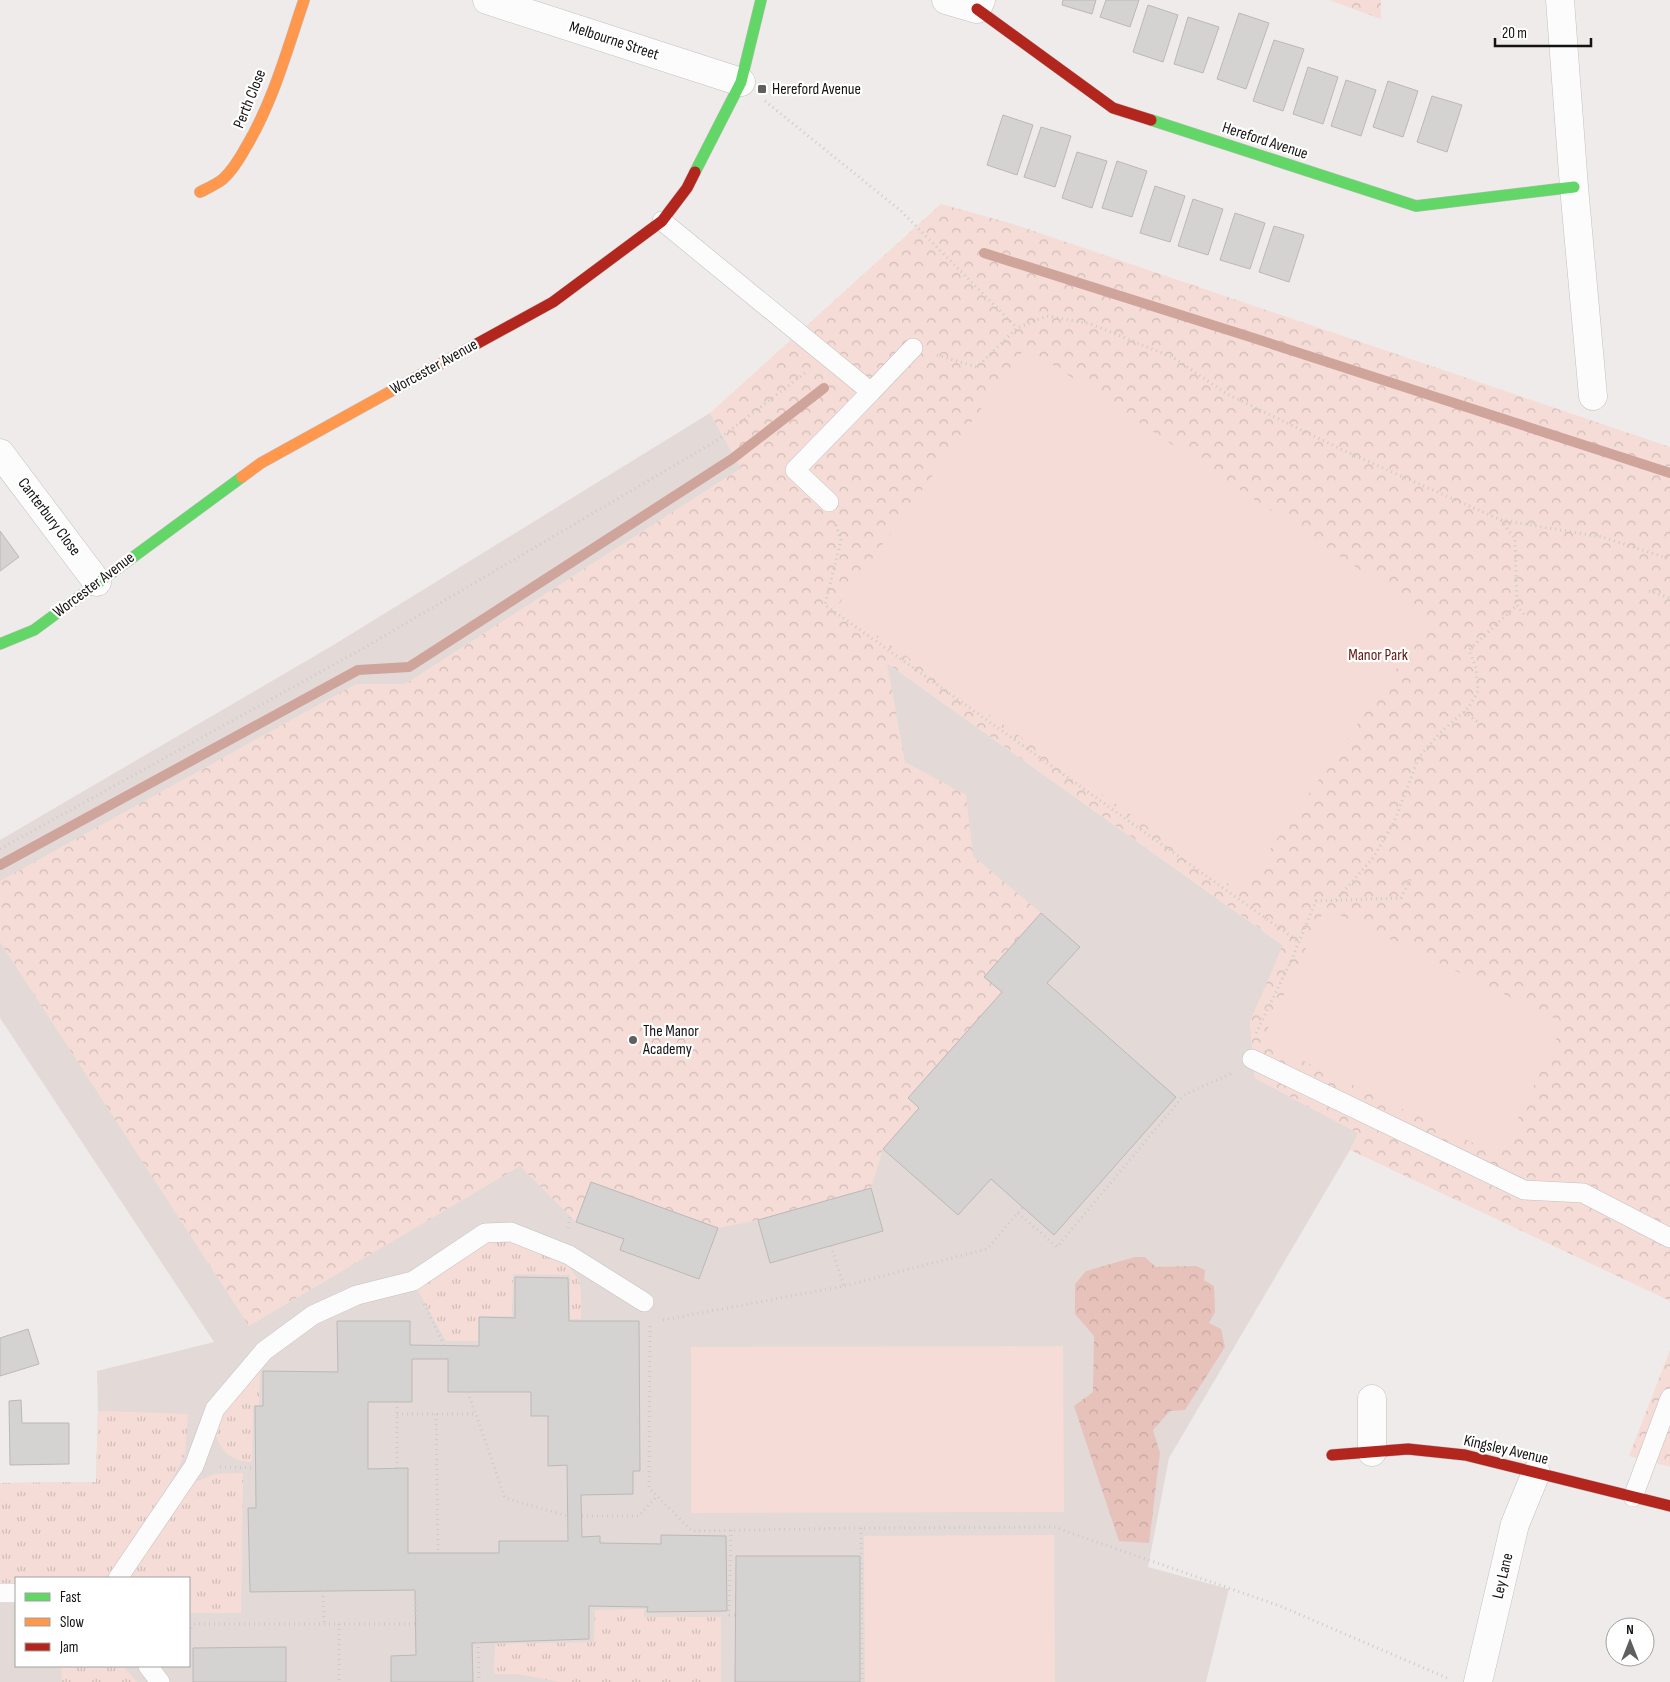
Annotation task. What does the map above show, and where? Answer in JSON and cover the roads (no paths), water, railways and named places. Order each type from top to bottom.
[{"type":"street","name":"Perth Close","points":[[200,192],[225,177],[250,142],[272,91],[304,0]]},
{"type":"street","name":"Melbourne Street","points":[[486,0],[741,82]]},
{"type":"street","name":"Worcester Avenue","points":[[0,644],[34,630],[261,463],[552,302],[662,221],[687,188],[741,82],[761,0]]},
{"type":"street","points":[[946,0],[979,4]]},
{"type":"street","points":[[1560,0],[1593,396]]},
{"type":"street","name":"Hereford Avenue","points":[[979,4],[1113,108],[1416,206],[1574,186]]},
{"type":"street","name":"Canterbury Close","points":[[0,453],[97,582]]},
{"type":"street","points":[[1372,1399],[1372,1452]]},
{"type":"street","name":"Kingsley Avenue","points":[[1332,1455],[1408,1449],[1465,1455],[1670,1506]]},
{"type":"street","name":"Ley Lane","points":[[1478,1682],[1516,1524],[1536,1473]]},
{"type":"lane","points":[[662,221],[871,392]]},
{"type":"lane","points":[[829,502],[796,470],[913,348]]},
{"type":"lane","points":[[1252,1059],[1524,1190],[1583,1193],[1670,1238]]},
{"type":"lane","points":[[119,1577],[194,1466],[209,1405],[264,1351],[313,1315],[357,1296],[414,1281],[485,1233],[511,1232],[569,1255],[644,1302]]},
{"type":"lane","points":[[1632,1497],[1670,1398]]},
{"type":"lane","points":[[0,1593],[15,1593]]},
{"type":"lane","points":[[149,1667],[160,1682]]},
{"type":"waterway","points":[[984,253],[1670,473]]},
{"type":"waterway","points":[[0,865],[358,670],[409,667],[732,459],[824,388]]},
{"type":"place","name":"Hereford Avenue","points":[[762,89]]},
{"type":"place","name":"The Manor Academy","points":[[633,1040]]},
{"type":"park label","name":"Manor Park","points":[[1378,655]]}]
